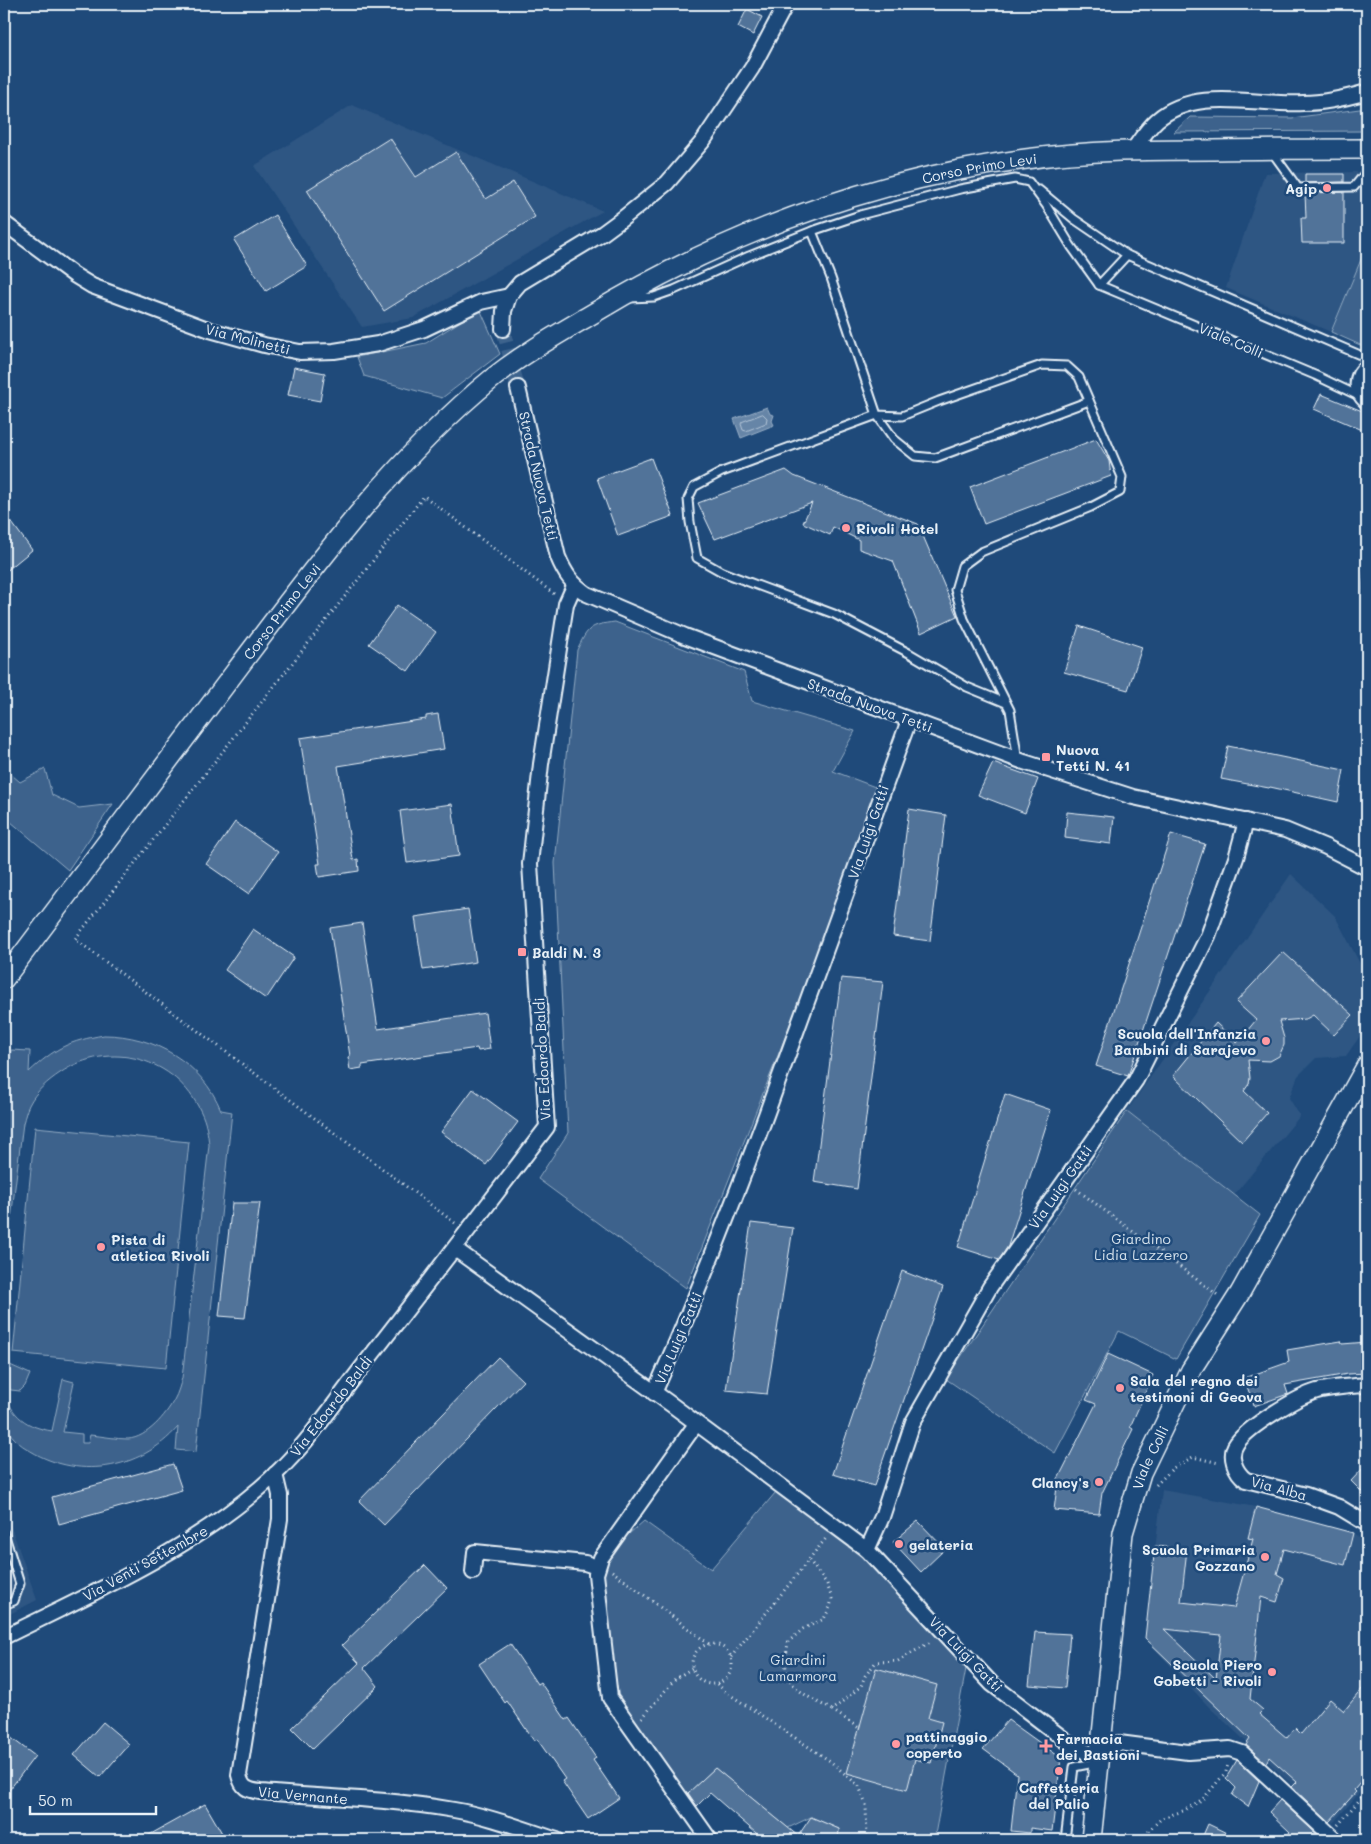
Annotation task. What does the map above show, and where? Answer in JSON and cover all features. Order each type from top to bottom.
[{"type":"main road","name":"Corso Primo Levi","points":[[4,979],[258,641],[362,510],[436,429],[496,376],[529,352],[616,299],[712,250],[765,226],[814,208],[895,184],[955,171],[1026,159],[1132,150],[1367,149]]},
{"type":"main road","name":"Viale Colli","points":[[1091,1840],[1123,1533],[1141,1473],[1191,1370],[1232,1306],[1367,1065]]},
{"type":"street","points":[[503,329],[504,311],[509,296],[520,283],[616,224],[667,183],[703,141],[746,76],[786,4]]},
{"type":"street","points":[[1132,150],[1158,120],[1178,108],[1199,101],[1226,100],[1302,104],[1344,99],[1367,92]]},
{"type":"street","name":"Via Molinetti","points":[[4,223],[74,275],[92,286],[210,330],[264,345],[300,352],[334,351],[378,344],[424,329],[482,302],[509,296]]},
{"type":"street","points":[[1365,400],[1357,385],[1360,373],[1367,367]]},
{"type":"street","name":"Strada Nuova Tetti","points":[[518,388],[554,541],[565,572],[574,586],[602,602],[642,619],[1018,760],[1133,797],[1285,830],[1305,837],[1367,868]]},
{"type":"street","name":"Via Edoardo Baldi","points":[[275,1474],[310,1435],[468,1233],[547,1127],[530,864],[541,764],[566,604],[574,586]]},
{"type":"street","name":"Via Luigi Gatti","points":[[654,1393],[685,1324],[721,1234],[824,957],[909,720]]},
{"type":"street","name":"Via Luigi Gatti","points":[[867,1550],[882,1516],[913,1422],[990,1287],[1136,1080],[1208,936],[1236,858],[1246,821]]},
{"type":"street","name":"Via Luigi Gatti","points":[[455,1249],[867,1550],[992,1684],[1069,1743],[1100,1757]]},
{"type":"street","name":"Via Alba","points":[[1367,1385],[1318,1391],[1296,1399],[1251,1429],[1236,1443],[1232,1454],[1238,1474],[1246,1480],[1306,1495],[1339,1507],[1367,1524]]},
{"type":"street","points":[[696,1424],[598,1564],[596,1574],[610,1698],[710,1840]]},
{"type":"street","name":"Via Venti Settembre","points":[[4,1637],[102,1589],[180,1546],[206,1530],[262,1487],[275,1474]]},
{"type":"street","name":"Via Vernante","points":[[275,1474],[280,1495],[280,1519],[239,1775],[241,1784],[247,1790],[260,1792],[409,1803],[456,1810],[520,1827],[557,1840]]},
{"type":"street","points":[[472,1572],[475,1552],[598,1564]]},
{"type":"street","points":[[1100,1757],[1120,1743],[1188,1752],[1230,1749],[1242,1753],[1333,1837]]},
{"type":"lane","points":[[1270,149],[1298,188],[1354,187],[1367,171]]},
{"type":"lane","points":[[1089,401],[935,458],[915,456],[894,439],[877,415],[831,278],[812,231],[860,215],[960,190],[1015,179],[1029,182],[1074,219],[1127,255],[1367,358]]},
{"type":"lane","points":[[1029,182],[1099,285],[1127,255]]},
{"type":"lane","name":"Corso Primo Levi","points":[[616,299],[654,298],[749,256],[812,231]]},
{"type":"lane","name":"Viale Colli","points":[[1099,285],[1316,376],[1365,400]]},
{"type":"lane","points":[[1006,703],[967,687],[909,653],[834,614],[722,572],[697,558],[688,499],[694,487],[722,472],[877,415],[902,416],[939,400],[1042,366],[1067,366],[1079,377],[1122,477],[1120,492],[1091,507],[981,552],[962,566],[955,590],[964,619],[1010,710],[1018,760]]},
{"type":"lane","points":[[4,1532],[20,1584],[14,1601],[4,1605]]},
{"type":"lane","points":[[1065,1840],[1074,1767],[1100,1757]]},
{"type":"path","points":[[468,1233],[75,939],[424,496],[566,604]]},
{"type":"path","points":[[1065,1180],[1232,1306]]},
{"type":"path","points":[[1155,1486],[1173,1468],[1193,1457],[1235,1467]]},
{"type":"path","points":[[709,1644],[698,1650],[694,1655],[692,1668],[704,1683],[717,1684],[723,1681],[731,1670],[731,1657],[836,1527]]},
{"type":"path","points":[[809,1560],[827,1584],[832,1599],[824,1619],[803,1629],[788,1642],[787,1674],[799,1690],[859,1728]]},
{"type":"path","points":[[598,1564],[709,1644],[722,1647],[731,1657]]},
{"type":"path","points":[[832,1710],[861,1686],[865,1676],[876,1662],[898,1661],[930,1643],[941,1629]]},
{"type":"path","points":[[632,1729],[675,1679],[692,1668]]},
{"type":"path","points":[[717,1684],[726,1692],[830,1761],[859,1786],[866,1805],[867,1840]]},
{"type":"path","points":[[1145,1840],[1146,1833],[1162,1818],[1183,1811],[1203,1799],[1226,1772],[1230,1749]]},
{"type":"path","points":[[1333,1837],[1367,1791]]},
{"type":"shaded area","points":[[352,105],[603,211],[413,318],[362,327],[254,166]]},
{"type":"shaded area","points":[[1367,172],[1367,245],[1331,332],[1226,288],[1265,173]]},
{"type":"shaded area","name":"Scuola dell'Infanzia Bambini di Sarajevo","points":[[1291,874],[1335,916],[1367,977],[1367,1026],[1346,1056],[1316,1058],[1298,1076],[1289,1098],[1300,1116],[1234,1195],[1127,1111]]},
{"type":"shaded area","name":"Scuola Piero Gobetti - Rivoli","points":[[1162,1490],[1256,1507],[1353,1533],[1367,1544],[1367,1784],[1333,1823],[1208,1706],[1145,1638]]},
{"type":"shaded area","points":[[4,1507],[37,1600],[4,1617]]},
{"type":"green space","points":[[1367,108],[1367,131],[1174,132],[1190,117],[1292,118]]},
{"type":"green space","points":[[1367,245],[1367,348],[1331,332]]},
{"type":"green space","points":[[480,309],[500,354],[442,398],[364,376],[357,357],[426,343]]},
{"type":"green space","points":[[615,622],[744,672],[752,701],[855,731],[833,771],[883,790],[686,1288],[538,1179],[568,1133],[555,863],[577,650],[584,636],[591,628],[600,624]]},
{"type":"green space","points":[[4,768],[20,782],[45,769],[52,795],[79,808],[113,804],[68,870],[4,816]]},
{"type":"green space","points":[[104,1035],[123,1036],[141,1040],[158,1046],[174,1055],[202,1078],[213,1093],[221,1110],[232,1112],[196,1452],[176,1450],[178,1427],[163,1442],[126,1462],[86,1467],[65,1465],[45,1458],[17,1441],[4,1427],[4,1391],[11,1408],[22,1419],[35,1427],[52,1431],[63,1379],[74,1382],[63,1432],[82,1434],[82,1443],[88,1443],[90,1435],[123,1439],[135,1438],[149,1430],[161,1419],[171,1406],[182,1378],[209,1145],[203,1116],[190,1093],[175,1078],[159,1067],[140,1060],[120,1056],[100,1057],[79,1063],[60,1073],[35,1095],[28,1107],[23,1123],[4,1275],[4,1113],[11,1050],[30,1051],[29,1072],[55,1051],[63,1047],[81,1040]]},
{"type":"green space","name":"Giardino Lidia Lazzero","points":[[1127,1111],[1260,1215],[1176,1359],[1119,1331],[1055,1453],[946,1379]]},
{"type":"green space","points":[[35,1127],[189,1142],[166,1368],[13,1353]]},
{"type":"green space","points":[[10,1365],[30,1374],[25,1386],[20,1391],[11,1390],[6,1385],[5,1377]]},
{"type":"green space","name":"Giardini Lamarmora","points":[[781,1486],[867,1550],[968,1658],[934,1840],[838,1840],[839,1829],[811,1817],[788,1828],[715,1768],[687,1794],[609,1690],[601,1558],[644,1521],[711,1569]]},
{"type":"water","points":[[767,407],[770,414],[774,415],[772,421],[774,425],[741,438],[734,419]]},
{"type":"water","points":[[1367,560],[1367,622],[1363,591]]},
{"type":"building","points":[[747,9],[762,17],[753,35],[738,27]]},
{"type":"building","points":[[390,138],[416,177],[456,152],[486,199],[513,182],[535,217],[384,311],[307,190]]},
{"type":"building","points":[[1305,174],[1344,174],[1344,182],[1305,183]]},
{"type":"building","points":[[1344,192],[1344,243],[1302,243],[1301,218],[1306,218],[1305,193]]},
{"type":"building","points":[[275,215],[307,266],[266,291],[234,240]]},
{"type":"building","points":[[294,367],[325,373],[320,401],[288,395]]},
{"type":"building","points":[[1321,394],[1367,413],[1367,432],[1314,409]]},
{"type":"building","points":[[1096,439],[1109,461],[1111,476],[984,524],[970,487]]},
{"type":"building","points":[[651,458],[673,516],[618,536],[597,478]]},
{"type":"building","points":[[786,470],[794,476],[918,524],[957,616],[921,633],[893,561],[859,549],[859,540],[833,527],[830,535],[803,523],[812,503],[715,539],[698,503]]},
{"type":"building","points":[[4,512],[32,550],[4,573]]},
{"type":"building","points":[[397,605],[436,632],[408,671],[369,644]]},
{"type":"building","points":[[1079,626],[1142,647],[1128,690],[1064,672]]},
{"type":"building","points":[[438,714],[444,749],[338,766],[353,860],[358,859],[359,871],[319,877],[317,864],[320,864],[300,738],[426,719],[426,716]]},
{"type":"building","points":[[1228,746],[1344,770],[1338,802],[1270,787],[1221,779]]},
{"type":"building","points":[[993,763],[1038,779],[1025,813],[978,795]]},
{"type":"building","points":[[452,804],[459,856],[407,863],[400,811]]},
{"type":"building","points":[[909,809],[946,815],[930,941],[893,936]]},
{"type":"building","points":[[1067,812],[1114,817],[1111,844],[1065,838]]},
{"type":"building","points":[[235,822],[278,852],[249,894],[206,864]]},
{"type":"building","points":[[1171,834],[1205,844],[1128,1076],[1096,1066]]},
{"type":"building","points":[[468,909],[476,962],[423,970],[415,917]]},
{"type":"building","points":[[362,923],[378,1029],[485,1013],[490,1049],[478,1051],[477,1048],[362,1065],[362,1068],[350,1070],[348,1057],[350,1056],[330,928]]},
{"type":"building","points":[[253,929],[294,957],[266,999],[225,970]]},
{"type":"building","points":[[1283,952],[1353,1015],[1334,1035],[1313,1015],[1306,1019],[1279,1021],[1284,1045],[1279,1056],[1270,1061],[1248,1060],[1250,1078],[1249,1084],[1244,1091],[1267,1113],[1242,1142],[1173,1076],[1216,1023],[1237,1043],[1256,1020],[1236,1002]]},
{"type":"building","points":[[841,978],[883,982],[857,1189],[814,1182]]},
{"type":"building","points":[[473,1089],[518,1122],[486,1165],[441,1132]]},
{"type":"building","points":[[1005,1094],[1051,1110],[1008,1246],[999,1260],[958,1247]]},
{"type":"building","points":[[232,1203],[260,1203],[245,1318],[219,1316]]},
{"type":"building","points":[[751,1223],[793,1228],[767,1394],[726,1390]]},
{"type":"building","points":[[902,1271],[943,1287],[874,1486],[833,1474]]},
{"type":"building","points":[[1341,1341],[1342,1344],[1367,1342],[1367,1373],[1348,1374],[1285,1385],[1288,1394],[1254,1406],[1244,1378],[1289,1362],[1287,1350]]},
{"type":"building","points":[[1108,1354],[1153,1375],[1130,1427],[1133,1429],[1102,1493],[1099,1514],[1054,1510],[1058,1479],[1096,1404],[1086,1400]]},
{"type":"building","points":[[498,1357],[523,1381],[384,1525],[359,1501]]},
{"type":"building","points":[[173,1464],[182,1490],[59,1524],[52,1497]]},
{"type":"building","points":[[1367,1464],[1367,1497],[1351,1481]]},
{"type":"building","points":[[1256,1507],[1353,1533],[1345,1565],[1284,1549],[1277,1574],[1284,1578],[1277,1602],[1261,1597],[1250,1699],[1263,1710],[1259,1714],[1287,1738],[1295,1728],[1301,1734],[1330,1699],[1344,1711],[1367,1683],[1367,1749],[1361,1756],[1367,1762],[1367,1775],[1354,1790],[1356,1792],[1329,1822],[1292,1787],[1297,1782],[1269,1757],[1266,1763],[1246,1745],[1250,1739],[1145,1638],[1155,1546],[1187,1549],[1181,1602],[1234,1608],[1253,1539],[1248,1538]],"holes":[[[1164,1629],[1221,1635],[1216,1679]]]},
{"type":"building","points":[[918,1521],[945,1549],[921,1572],[893,1542]]},
{"type":"building","points":[[425,1565],[447,1588],[364,1668],[378,1686],[313,1749],[292,1728],[359,1663],[342,1645]]},
{"type":"building","points":[[1035,1632],[1070,1634],[1065,1688],[1029,1685]]},
{"type":"building","points":[[510,1644],[537,1684],[540,1682],[566,1720],[569,1718],[596,1758],[593,1760],[619,1798],[588,1819],[562,1781],[565,1779],[537,1739],[534,1741],[507,1701],[505,1703],[479,1664]]},
{"type":"building","name":"pattinaggio coperto","points":[[876,1668],[937,1685],[928,1718],[942,1722],[931,1763],[915,1759],[907,1790],[847,1773]]},
{"type":"building","points":[[1008,1720],[1061,1758],[1052,1831],[1030,1828],[1030,1833],[1011,1831],[1017,1774],[983,1749]]},
{"type":"building","points":[[103,1722],[129,1744],[100,1777],[74,1755]]},
{"type":"building","points":[[10,1737],[35,1756],[4,1797],[4,1746]]},
{"type":"building","points":[[1237,1760],[1259,1781],[1248,1807],[1232,1795],[1236,1788],[1226,1778]]},
{"type":"building","points":[[715,1768],[798,1836],[811,1817],[839,1829],[838,1840],[764,1840],[710,1793],[697,1806],[688,1793]]},
{"type":"building","points":[[1280,1800],[1323,1840],[1282,1840],[1290,1832],[1269,1812]]},
{"type":"building","points":[[205,1804],[226,1840],[140,1840]]},
{"type":"building","points":[[1208,1824],[1241,1840],[1201,1840]]},
{"type":"tunnel","points":[[503,329],[518,388]]},
{"type":"place","name":"Agip","points":[[1327,188]]},
{"type":"place","name":"Rivoli Hotel","points":[[846,528]]},
{"type":"place","name":"Nuova Tetti N. 41","points":[[1046,757]]},
{"type":"place","name":"Baldi N. 3","points":[[522,952]]},
{"type":"place","name":"Scuola dell'Infanzia Bambini di Sarajevo","points":[[1266,1041]]},
{"type":"place","name":"Pista di atletica Rivoli","points":[[101,1247]]},
{"type":"place","name":"Sala del regno dei testimoni di Geova","points":[[1120,1388]]},
{"type":"place","name":"Clancy's","points":[[1099,1482]]},
{"type":"place","name":"gelateria","points":[[899,1544]]},
{"type":"place","name":"Scuola Primaria Gozzano","points":[[1265,1557]]},
{"type":"place","name":"Scuola Piero Gobetti - Rivoli","points":[[1272,1672]]},
{"type":"place","name":"pattinaggio coperto","points":[[896,1744]]},
{"type":"place","name":"Farmacia dei Bastioni","points":[[1046,1746]]},
{"type":"place","name":"Caffetteria del Palio","points":[[1059,1771]]}]
